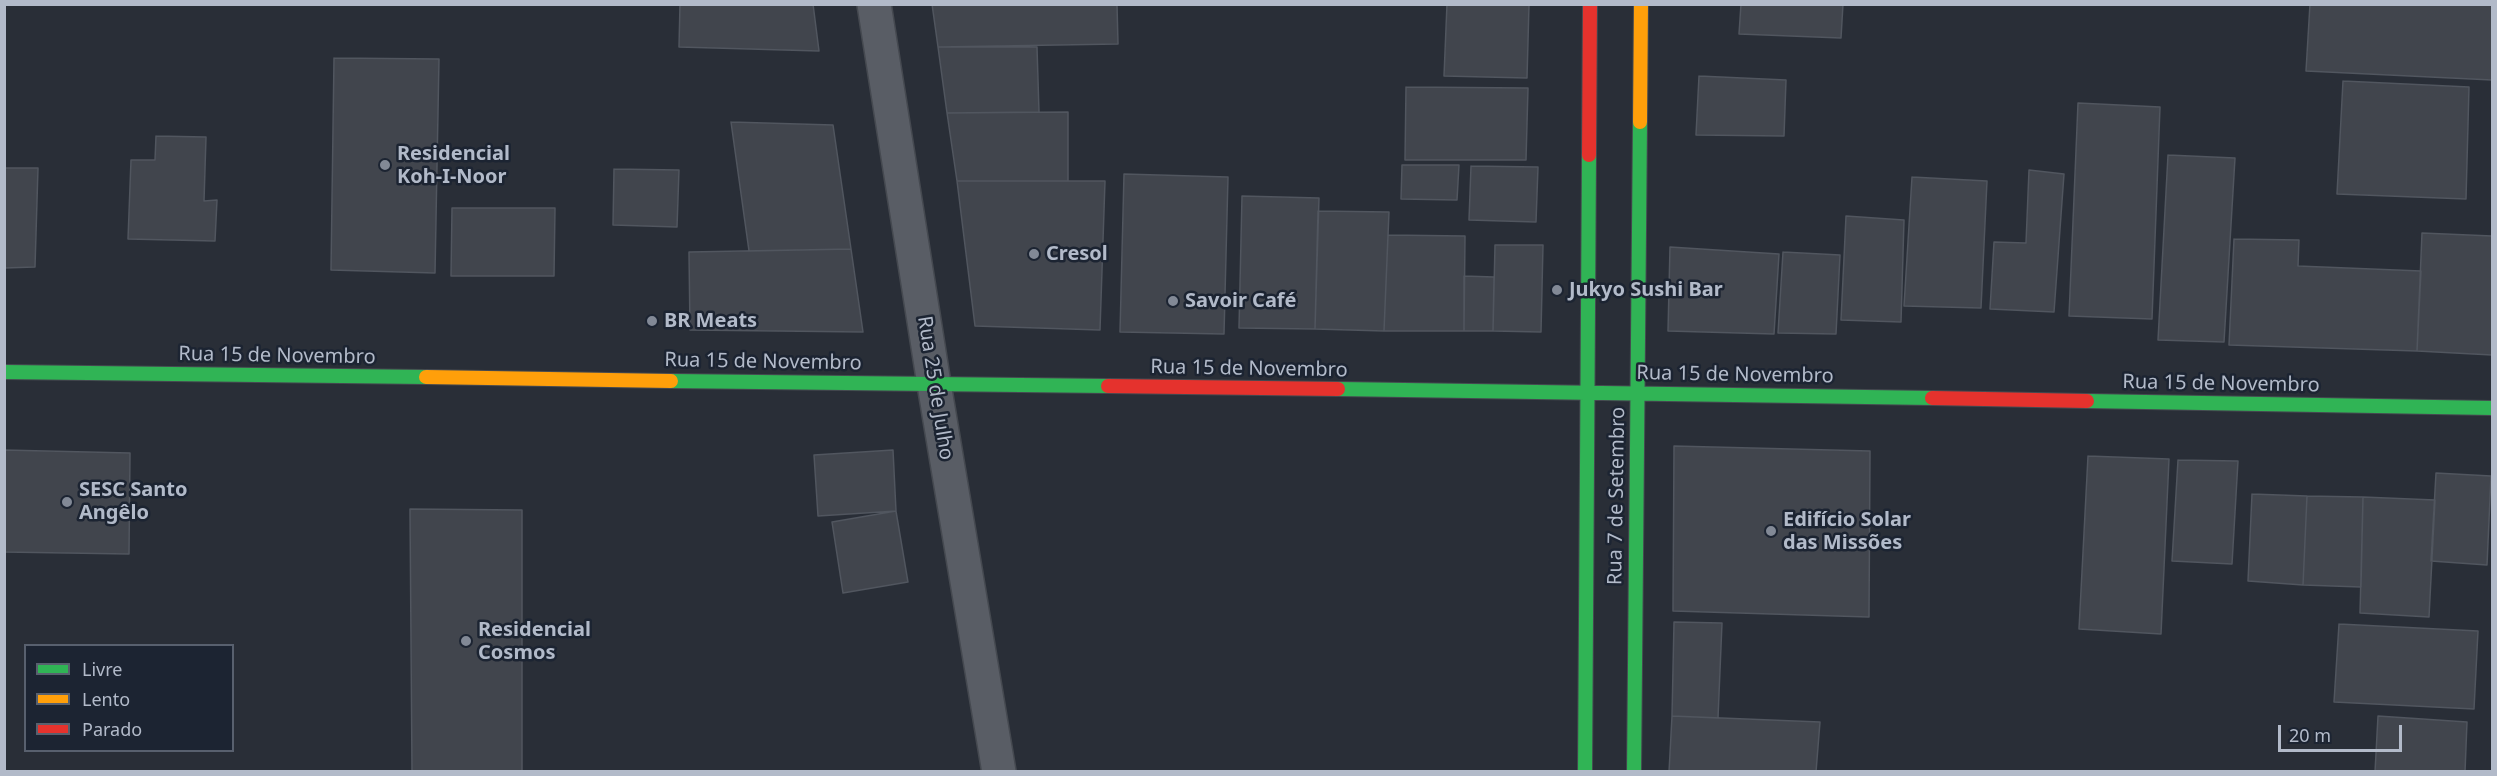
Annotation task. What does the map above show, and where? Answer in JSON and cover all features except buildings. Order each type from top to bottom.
[{"type":"street","name":"Rua 25 de Julho","points":[[874,4],[934,384],[999,771]]},
{"type":"street","name":"Rua 7 de Setembro","points":[[1585,771],[1590,4]]},
{"type":"street","name":"Rua 7 de Setembro","points":[[1634,771],[1641,4]]},
{"type":"street","name":"Rua 15 de Novembro","points":[[4,372],[1638,393],[2493,408]]},
{"type":"traffic: fast","points":[[1634,772],[1640,122]]},
{"type":"traffic: fast","points":[[1585,772],[1589,155]]},
{"type":"traffic: fast","points":[[4,372],[426,377]]},
{"type":"traffic: fast","points":[[671,381],[1108,386]]},
{"type":"traffic: fast","points":[[1338,389],[1932,398]]},
{"type":"traffic: fast","points":[[2087,401],[2492,408]]},
{"type":"traffic: slow","points":[[1640,122],[1641,4]]},
{"type":"traffic: slow","points":[[426,377],[671,381]]},
{"type":"traffic: jam","points":[[1589,155],[1590,4]]},
{"type":"traffic: jam","points":[[1108,386],[1338,389]]},
{"type":"traffic: jam","points":[[1932,398],[2087,401]]},
{"type":"place","name":"Residencial Koh-I-Noor","points":[[385,165]]},
{"type":"place","name":"Cresol","points":[[1034,254]]},
{"type":"place","name":"Jukyo Sushi Bar","points":[[1557,290]]},
{"type":"place","name":"Savoir Café","points":[[1173,301]]},
{"type":"place","name":"BR Meats","points":[[652,321]]},
{"type":"place","name":"SESC Santo Angêlo","points":[[67,502]]},
{"type":"place","name":"Edifício Solar das Missões","points":[[1771,531]]},
{"type":"place","name":"Residencial Cosmos","points":[[466,641]]}]
